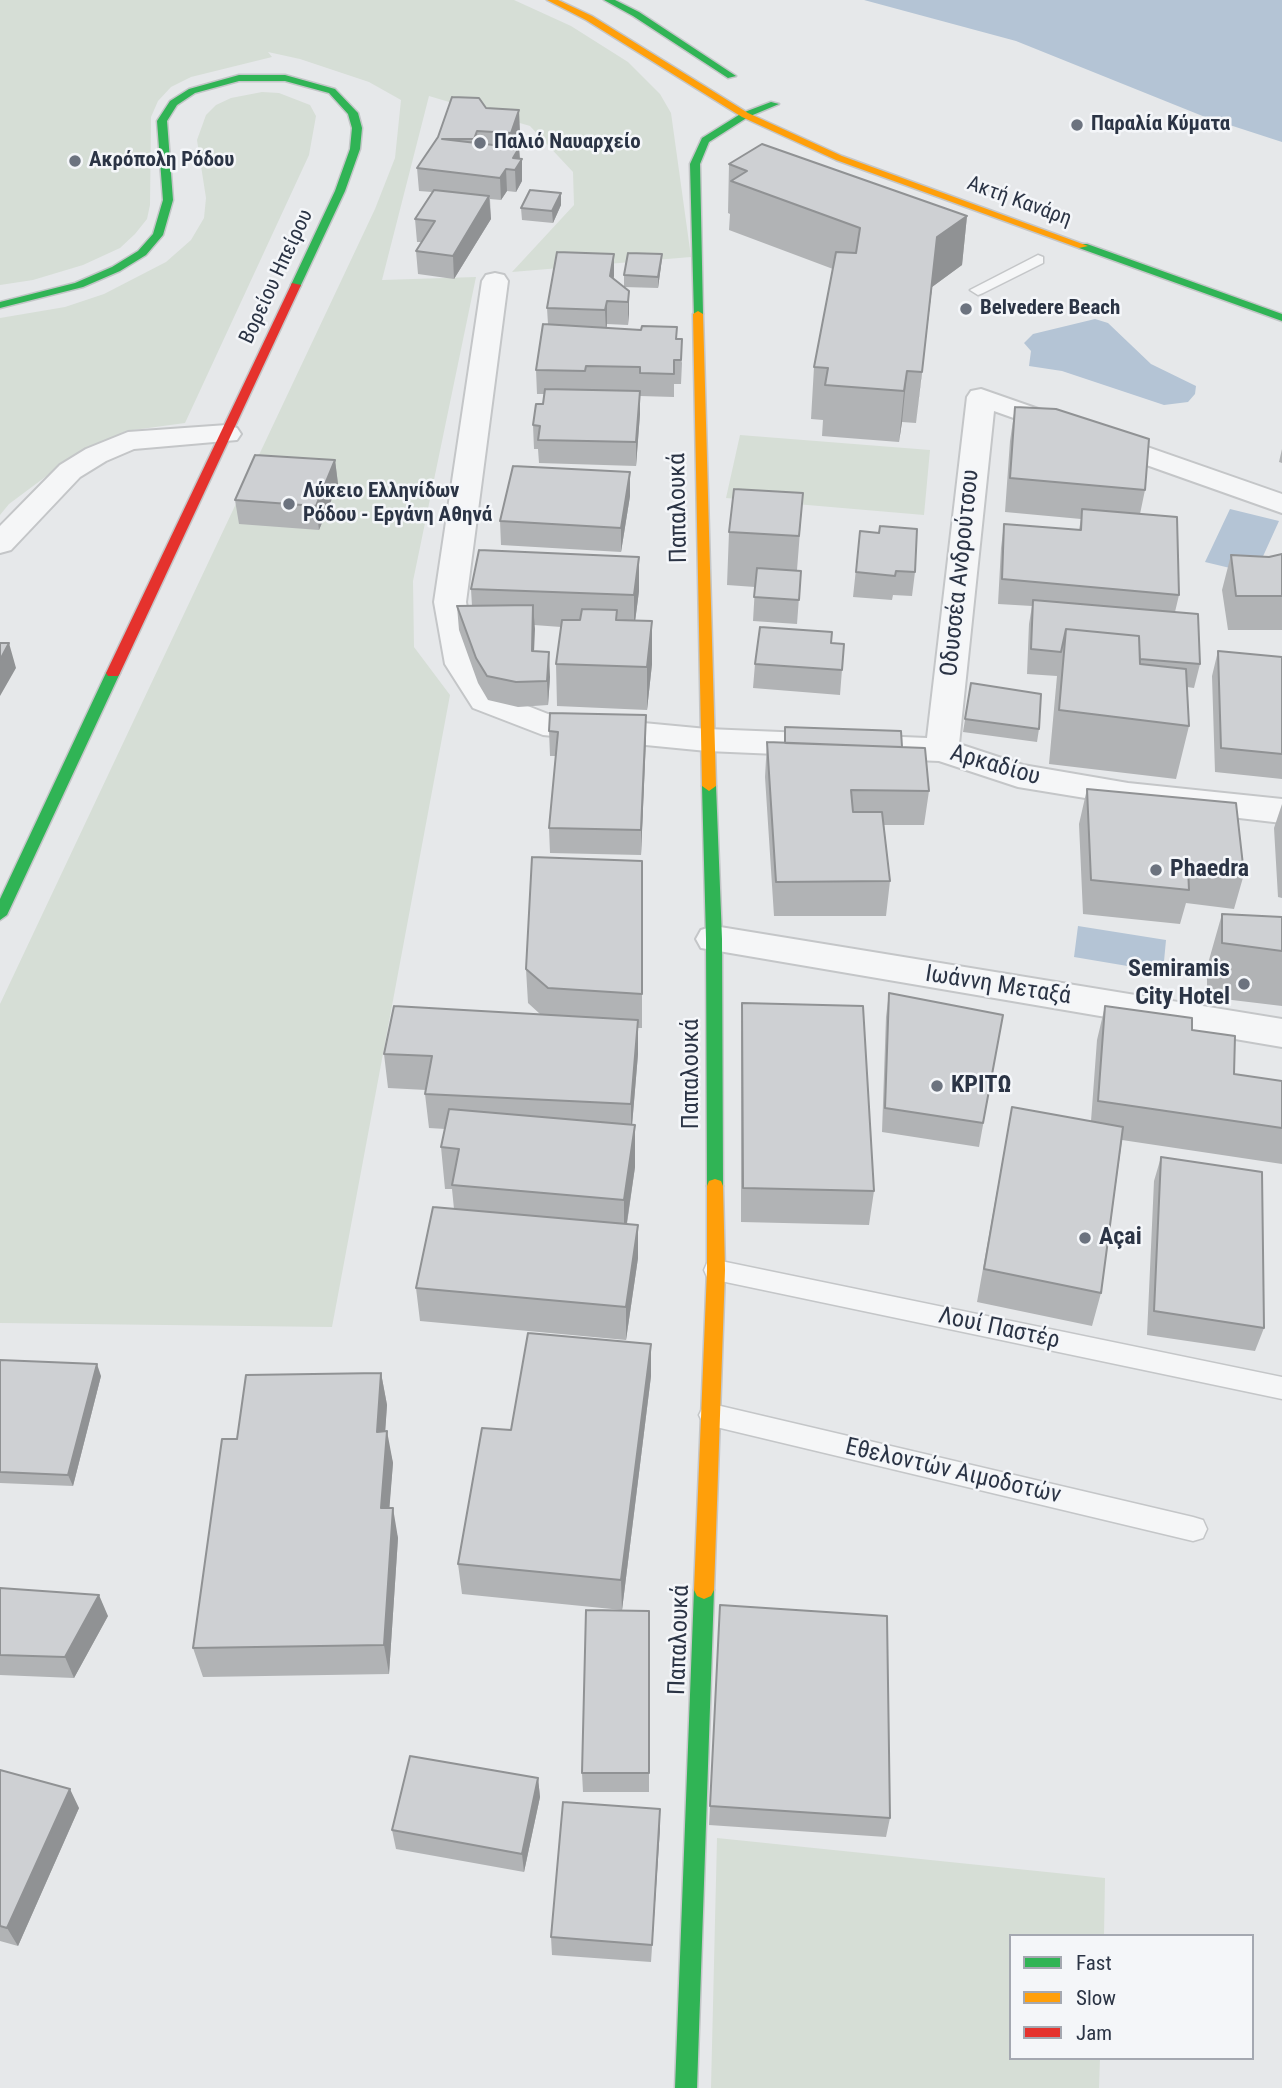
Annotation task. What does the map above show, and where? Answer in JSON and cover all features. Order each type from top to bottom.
[{"type":"street","name":"Ακτή Κανάρη","points":[[551,0],[589,18],[745,115],[839,158],[1282,318]]},
{"type":"street","name":"Παπαλουκά","points":[[608,0],[636,14],[780,107],[745,115],[705,140],[695,164],[707,740],[714,939],[716,1270],[686,2088]]},
{"type":"street","name":"Βορείου Ηπείρου","points":[[0,305],[68,289],[116,269],[142,253],[158,235],[168,200],[162,121],[173,103],[192,91],[239,78],[285,78],[332,91],[353,113],[357,128],[355,149],[340,191],[0,915]]},
{"type":"street","name":"Αρκαδίου","points":[[495,281],[450,602],[461,664],[485,701],[542,724],[707,740],[942,750],[1018,776],[1128,794],[1282,811]]},
{"type":"street","name":"Οδυσσέα Ανδρούτσου","points":[[942,750],[981,397],[1282,504]]},
{"type":"street","points":[[0,544],[70,471],[96,455],[128,441],[164,436],[227,434]]},
{"type":"street","name":"Ιωάννη Μεταξά","points":[[714,939],[1282,1034]]},
{"type":"lane","points":[[978,290],[1038,260]]},
{"type":"lane","name":"Λουί Παστέρ","points":[[716,1270],[1282,1388]]},
{"type":"lane","name":"Εθελοντών Αιμοδοτών","points":[[712,1415],[1193,1529]]},
{"type":"shaded area","points":[[0,0],[514,0],[571,26],[628,62],[660,94],[671,113],[691,257],[512,272],[574,205],[573,172],[530,126],[429,96],[382,280],[476,277],[413,581],[414,647],[450,695],[332,1327],[0,1323],[0,1004],[375,209],[395,158],[401,100],[369,82],[300,59],[268,52],[272,57],[191,77],[171,87],[158,101],[151,117],[150,205],[147,219],[135,234],[120,248],[83,265],[33,280],[0,285]]},
{"type":"shaded area","points":[[262,92],[279,93],[310,105],[316,116],[309,155],[185,423],[126,431],[68,460],[9,504],[0,515],[0,318],[65,307],[104,294],[166,262],[191,240],[204,218],[206,198],[197,140],[206,115],[216,105],[231,98]]},
{"type":"shaded area","points":[[740,435],[930,450],[924,515],[726,498]]},
{"type":"shaded area","points":[[717,1838],[1105,1878],[1104,1934],[1009,1934],[1009,2060],[1100,2060],[1099,2088],[711,2088]]},
{"type":"water","points":[[864,0],[1282,0],[1282,142],[1205,117],[1016,41]]},
{"type":"water","points":[[1095,319],[1108,323],[1151,364],[1196,386],[1195,394],[1188,402],[1164,405],[1062,371],[1029,366],[1031,351],[1024,343],[1033,334]]},
{"type":"water","points":[[1230,509],[1279,521],[1255,574],[1205,562]]},
{"type":"water","points":[[1078,926],[1166,940],[1163,972],[1074,957]]},
{"type":"building","points":[[452,97],[479,98],[486,108],[519,110],[511,133],[477,131],[474,139],[442,139],[519,148],[513,158],[522,159],[515,170],[506,169],[500,178],[417,168],[438,137]]},
{"type":"building","points":[[762,144],[967,216],[937,237],[922,372],[907,371],[904,391],[825,385],[828,368],[814,367],[836,252],[856,253],[860,228],[731,181],[747,171],[729,164]]},
{"type":"building","points":[[434,190],[489,196],[453,256],[416,251],[435,221],[415,219]]},
{"type":"building","points":[[530,190],[561,193],[552,211],[521,208]]},
{"type":"building","points":[[557,252],[614,254],[610,276],[629,291],[628,302],[607,301],[605,310],[547,308]]},
{"type":"building","points":[[628,253],[662,254],[658,277],[624,275]]},
{"type":"building","points":[[543,324],[641,330],[642,326],[677,327],[676,339],[682,339],[681,360],[674,360],[674,374],[640,373],[640,367],[586,366],[585,371],[536,370]]},
{"type":"building","points":[[545,389],[640,391],[636,442],[538,440],[540,426],[533,425],[536,404],[543,404]]},
{"type":"building","points":[[1015,407],[1056,409],[1149,439],[1145,490],[1010,478]]},
{"type":"building","points":[[255,455],[335,460],[316,506],[235,500]]},
{"type":"building","points":[[513,466],[630,472],[621,528],[500,521]]},
{"type":"building","points":[[734,489],[803,493],[799,536],[729,532]]},
{"type":"building","points":[[1082,509],[1177,517],[1179,595],[1002,579],[1004,524],[1081,530]]},
{"type":"building","points":[[880,526],[917,529],[915,572],[896,571],[895,576],[856,572],[860,531],[879,533]]},
{"type":"building","points":[[479,550],[639,557],[634,595],[471,589]]},
{"type":"building","points":[[1282,554],[1282,596],[1236,596],[1231,555],[1269,557]]},
{"type":"building","points":[[757,568],[801,571],[799,600],[754,597]]},
{"type":"building","points":[[1033,600],[1198,614],[1200,664],[1140,659],[1139,636],[1066,629],[1061,652],[1031,649]]},
{"type":"building","points":[[533,605],[532,651],[549,652],[547,681],[516,682],[487,676],[476,658],[457,606]]},
{"type":"building","points":[[582,609],[617,610],[616,620],[652,621],[647,667],[556,664],[562,620],[580,620]]},
{"type":"building","points":[[760,627],[832,632],[831,643],[844,644],[842,670],[755,664]]},
{"type":"building","points":[[1066,629],[1139,636],[1140,664],[1186,669],[1189,726],[1059,710]]},
{"type":"building","points":[[0,643],[9,643],[0,660]]},
{"type":"building","points":[[1218,651],[1282,657],[1282,754],[1221,748]]},
{"type":"building","points":[[971,683],[1041,694],[1039,729],[965,719]]},
{"type":"building","points":[[550,713],[646,715],[641,830],[549,828],[558,732],[549,731]]},
{"type":"building","points":[[785,727],[901,731],[902,747],[785,743]]},
{"type":"building","points":[[767,742],[925,748],[929,791],[851,790],[853,812],[882,812],[890,881],[776,882]]},
{"type":"building","points":[[1087,789],[1236,803],[1244,874],[1188,868],[1189,890],[1091,880]]},
{"type":"building","points":[[532,857],[642,861],[642,994],[548,988],[526,969]]},
{"type":"building","points":[[1222,914],[1282,917],[1282,951],[1222,943]]},
{"type":"building","name":"ΚΡΙΤΩ","points":[[889,993],[1003,1015],[983,1123],[885,1108]]},
{"type":"building","points":[[742,1003],[863,1006],[874,1191],[743,1188]]},
{"type":"building","points":[[394,1006],[638,1020],[631,1104],[425,1094],[432,1056],[384,1054]]},
{"type":"building","points":[[1105,1006],[1192,1018],[1192,1030],[1235,1036],[1234,1074],[1282,1081],[1282,1128],[1098,1101]]},
{"type":"building","points":[[1012,1107],[1123,1127],[1101,1293],[984,1269]]},
{"type":"building","points":[[449,1109],[635,1125],[624,1200],[452,1185],[459,1149],[441,1147]]},
{"type":"building","points":[[1161,1157],[1262,1172],[1264,1328],[1154,1311]]},
{"type":"building","points":[[433,1207],[638,1225],[626,1307],[416,1288]]},
{"type":"building","points":[[528,1333],[651,1344],[621,1580],[458,1564],[482,1428],[511,1430]]},
{"type":"building","points":[[0,1360],[97,1364],[68,1475],[0,1472]]},
{"type":"building","points":[[381,1373],[377,1432],[387,1431],[381,1508],[393,1508],[384,1645],[193,1648],[222,1439],[237,1439],[246,1375]]},
{"type":"building","points":[[0,1588],[99,1595],[65,1657],[0,1655]]},
{"type":"building","points":[[720,1605],[887,1616],[890,1818],[710,1806]]},
{"type":"building","points":[[586,1610],[649,1611],[649,1773],[582,1773]]},
{"type":"building","points":[[410,1756],[538,1778],[522,1854],[392,1830]]},
{"type":"building","points":[[0,1770],[70,1789],[7,1928],[0,1926]]},
{"type":"building","points":[[563,1802],[660,1809],[652,1945],[551,1937]]},
{"type":"traffic: fast","points":[[608,0],[636,14],[731,76]]},
{"type":"traffic: fast","points":[[0,305],[79,285],[116,269],[142,253],[158,235],[168,200],[162,121],[173,103],[192,91],[239,78],[285,78],[332,91],[353,113],[357,128],[355,149],[340,191],[296,285]]},
{"type":"traffic: fast","points":[[698,314],[695,164],[705,140],[745,115],[774,104]]},
{"type":"traffic: fast","points":[[1083,246],[1282,318]]},
{"type":"traffic: fast","points":[[0,915],[113,673]]},
{"type":"traffic: fast","points":[[709,786],[714,939],[715,1186]]},
{"type":"traffic: fast","points":[[686,2088],[704,1590]]},
{"type":"traffic: slow","points":[[551,0],[589,18],[745,115],[839,158],[1083,246]]},
{"type":"traffic: slow","points":[[698,314],[709,786]]},
{"type":"traffic: slow","points":[[704,1590],[716,1270],[715,1186]]},
{"type":"traffic: jam","points":[[113,673],[296,285]]},
{"type":"place","name":"Παραλία Κύματα","points":[[1077,125]]},
{"type":"place","name":"Παλιό Ναυαρχείο","points":[[480,143]]},
{"type":"place","name":"Ακρόπολη Ρόδου","points":[[75,161]]},
{"type":"place","name":"Belvedere Beach","points":[[966,309]]},
{"type":"place","name":"Λύκειο Ελληνίδων Ρόδου - Εργάνη Αθηνά","points":[[289,504]]},
{"type":"place","name":"Phaedra","points":[[1156,870]]},
{"type":"place","name":"Semiramis City Hotel","points":[[1244,984]]},
{"type":"place","name":"ΚΡΙΤΩ","points":[[937,1086]]},
{"type":"place","name":"Açai","points":[[1085,1238]]}]
